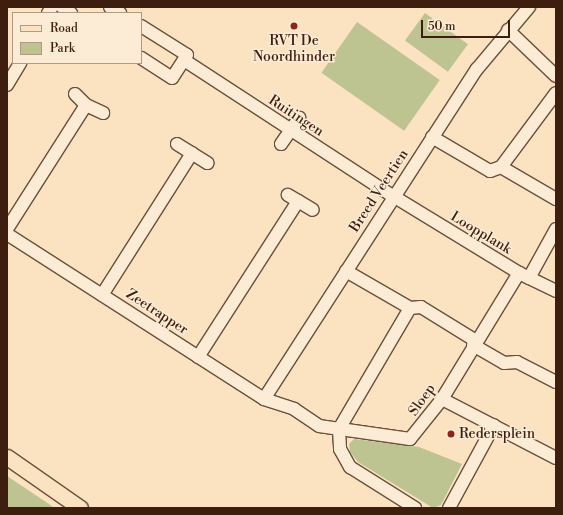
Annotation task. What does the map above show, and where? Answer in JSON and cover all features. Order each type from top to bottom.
[{"type":"main road","points":[[7,457],[80,508]]},
{"type":"street","name":"Breed Veertien","points":[[264,399],[432,137],[508,30],[529,7]]},
{"type":"street","points":[[142,27],[187,55],[172,78],[142,59]]},
{"type":"street","points":[[508,30],[556,76]]},
{"type":"street","name":"Ruitingen","points":[[184,60],[393,196]]},
{"type":"street","points":[[7,85],[19,64]]},
{"type":"street","points":[[432,137],[490,171],[500,167],[556,93]]},
{"type":"street","points":[[75,94],[86,105],[103,112]]},
{"type":"street","points":[[7,229],[86,105]]},
{"type":"street","points":[[281,144],[286,127],[299,118]]},
{"type":"street","points":[[177,144],[208,163]]},
{"type":"street","points":[[102,295],[192,153]]},
{"type":"street","points":[[500,167],[556,199]]},
{"type":"street","name":"Loopplank","points":[[393,196],[524,276],[556,291]]},
{"type":"street","points":[[198,357],[293,198],[313,210]]},
{"type":"street","name":"Sloep","points":[[294,409],[319,426],[410,439],[442,399],[475,343],[556,229]]},
{"type":"street","name":"Zeetrapper","points":[[7,234],[264,399],[294,409]]},
{"type":"street","points":[[346,271],[410,308],[421,307],[504,363],[517,362],[556,382]]},
{"type":"street","points":[[410,308],[339,429],[340,449],[350,467],[415,508]]},
{"type":"street","points":[[442,399],[555,455]]},
{"type":"street","points":[[449,508],[494,425]]},
{"type":"green space","points":[[425,13],[468,44],[448,72],[405,41]]},
{"type":"green space","points":[[357,22],[440,80],[404,131],[321,73]]},
{"type":"green space","points":[[354,439],[419,447],[462,464],[441,505],[433,508],[358,462],[350,452],[349,444]]},
{"type":"green space","points":[[7,476],[49,504],[54,508],[7,508]]},
{"type":"place","name":"RVT De Noordhinder","points":[[294,26]]},
{"type":"place","name":"Redersplein","points":[[451,434]]}]
